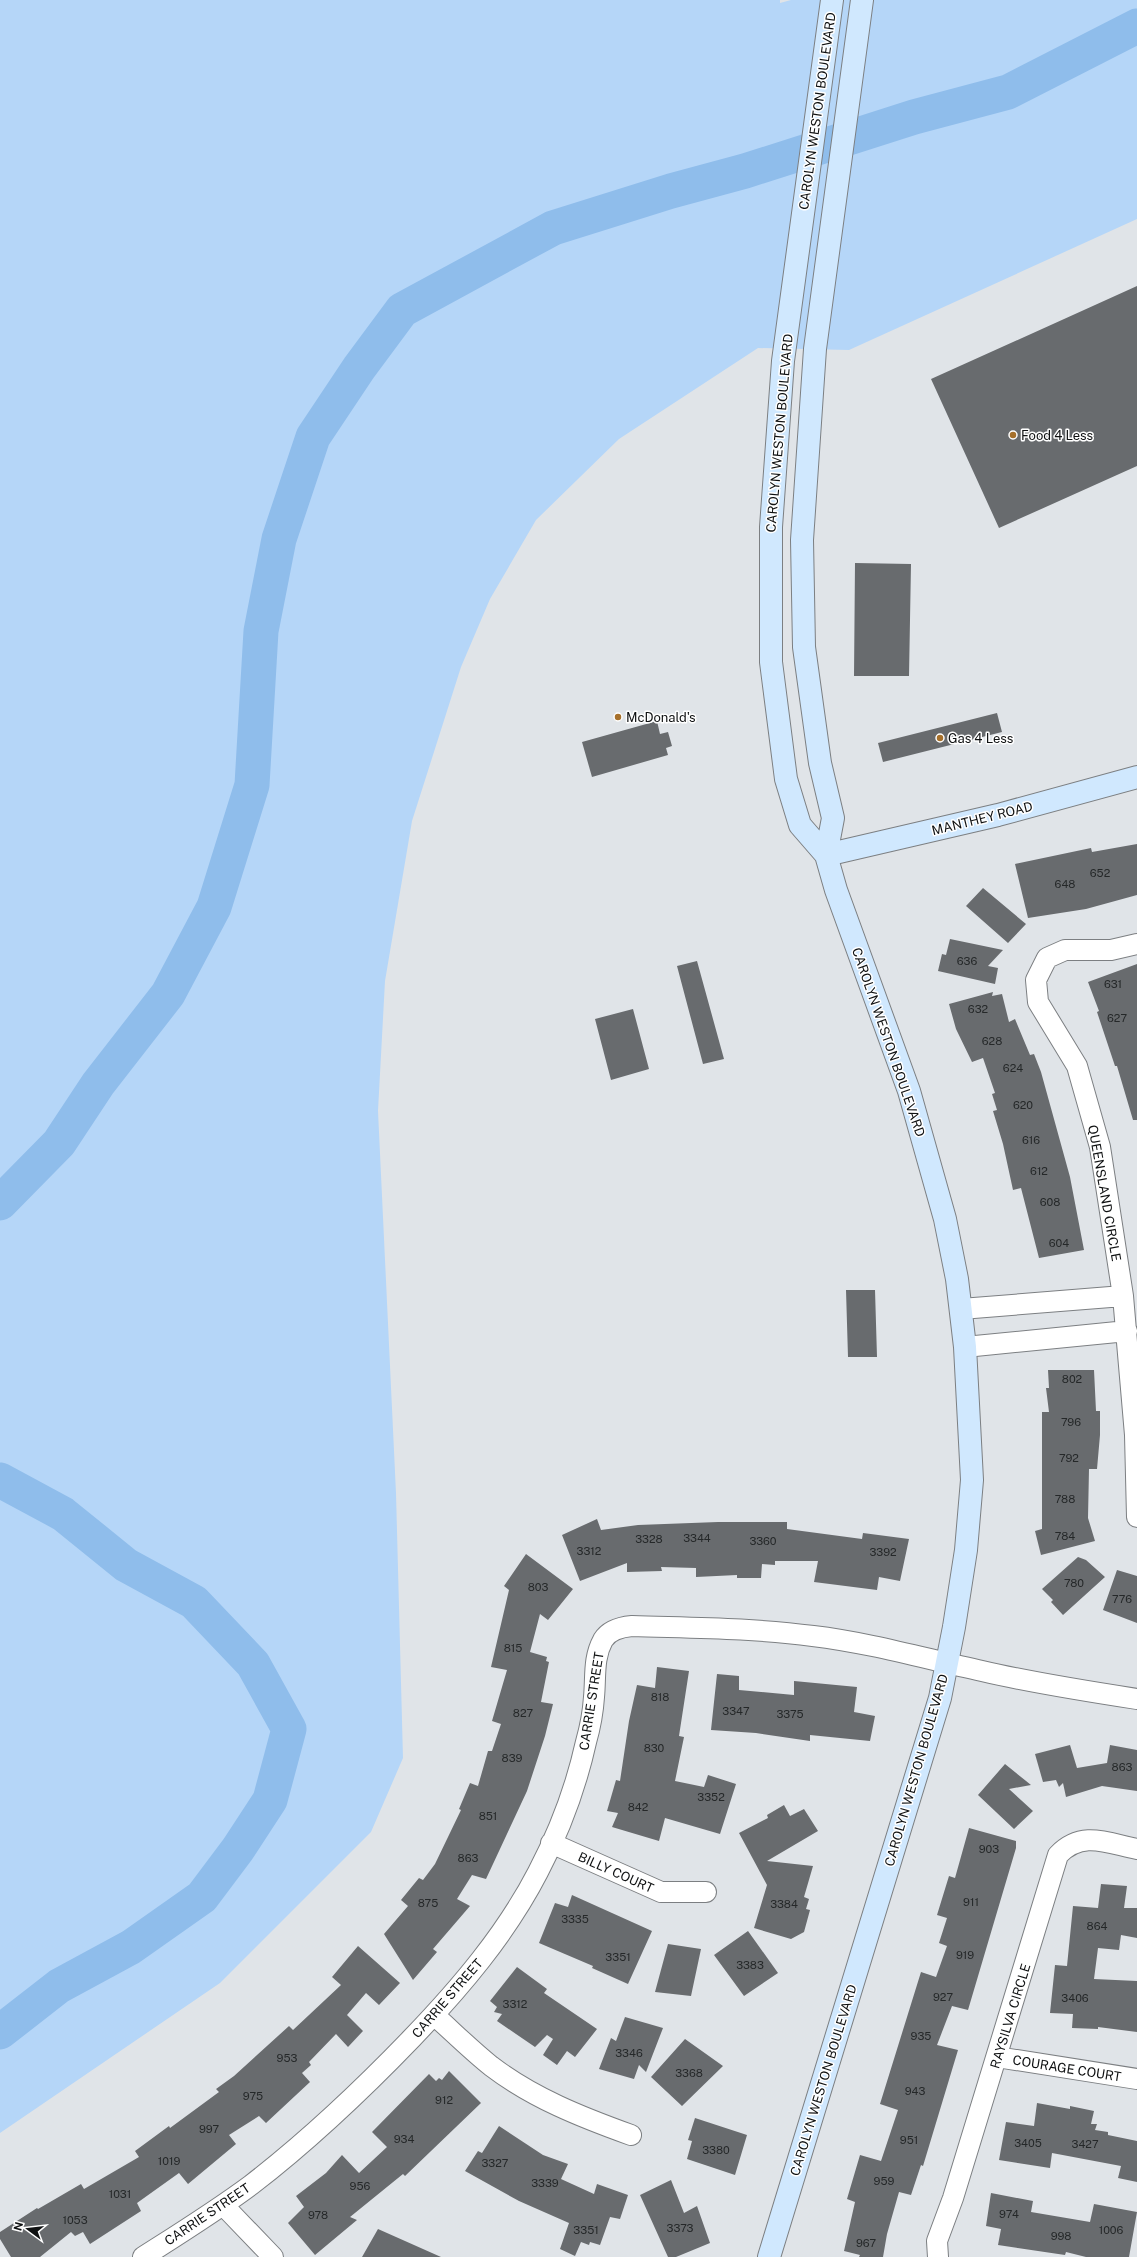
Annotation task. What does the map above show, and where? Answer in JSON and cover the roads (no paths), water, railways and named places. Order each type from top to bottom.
[{"type":"street","name":"CAROLYN WESTON BOULEVARD","points":[[826,855],[833,818],[820,763],[804,647],[802,540],[815,349],[862,0]]},
{"type":"street","name":"CAROLYN WESTON BOULEVARD","points":[[769,2257],[940,1698],[966,1550],[972,1480],[965,1347],[961,1309],[945,1219],[909,1091],[836,890],[826,855],[800,824],[786,779],[771,662],[771,527],[787,328],[831,4]]},
{"type":"street","name":"MANTHEY ROAD","points":[[826,855],[998,815],[1137,777]]},
{"type":"street","name":"QUEENSLAND CIRCLE","points":[[1137,944],[1111,950],[1065,950],[1047,958],[1036,980],[1038,1002],[1077,1066],[1100,1147],[1127,1331],[1135,1436],[1137,1517]]},
{"type":"street","points":[[961,1309],[1123,1296]]},
{"type":"street","points":[[965,1347],[1127,1331]]},
{"type":"street","name":"CARRIE STREET","points":[[143,2257],[223,2205],[329,2120],[372,2079],[434,2015],[460,1986],[512,1917],[538,1871],[567,1806],[586,1743],[594,1699],[596,1656],[604,1638],[618,1628],[632,1626],[750,1629],[859,1643],[947,1663]]},
{"type":"street","points":[[947,1663],[1065,1688],[1137,1699]]},
{"type":"street","name":"RAYSILVA CIRCLE","points":[[938,2257],[937,2241],[953,2198],[1058,1855],[1066,1846],[1077,1840],[1088,1840],[1137,1849]]},
{"type":"street","name":"BILLY COURT","points":[[551,1843],[661,1892],[706,1892]]},
{"type":"street","points":[[434,2015],[491,2065],[518,2084],[551,2103],[631,2135]]},
{"type":"street","name":"COURAGE COURT","points":[[997,2057],[1137,2078]]},
{"type":"street","points":[[223,2205],[273,2257]]},
{"type":"waterway","points":[[0,1203],[59,1143],[98,1084],[168,994],[214,907],[252,785],[261,631],[279,539],[313,437],[359,368],[402,310],[553,228],[671,191],[745,171],[914,117],[1008,92],[1137,26]]},
{"type":"waterway","points":[[0,1480],[63,1514],[126,1565],[194,1602],[253,1664],[289,1729],[270,1800],[238,1849],[202,1897],[131,1947],[59,1986],[0,2032]]},
{"type":"place","name":"Food 4 Less","points":[[1013,435]]},
{"type":"place","name":"McDonald's","points":[[618,717]]},
{"type":"place","name":"Gas 4 Less","points":[[940,738]]}]
